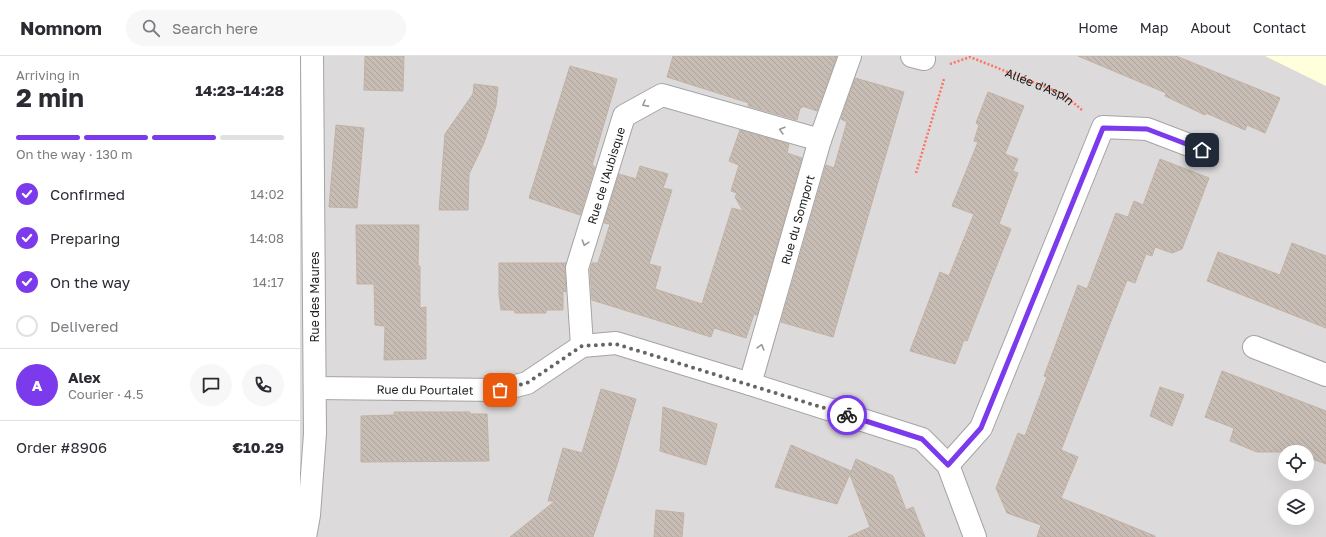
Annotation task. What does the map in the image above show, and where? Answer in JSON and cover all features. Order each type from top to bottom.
[{"type":"street","name":"Rue des Maures","points":[[305,537],[309,515],[315,434],[312,56]]},
{"type":"street","name":"Rue du Somport","points":[[750,384],[820,140],[850,56]]},
{"type":"street","name":"Rue de l'Aubisque","points":[[582,346],[577,268],[624,116],[662,95],[820,140]]},
{"type":"street","points":[[948,465],[981,428],[1103,128],[1147,129],[1202,150]]},
{"type":"street","points":[[582,346],[616,344],[750,384],[922,439],[948,465],[975,537]]},
{"type":"street","name":"Rue du Pourtalet","points":[[315,388],[500,390],[527,383],[582,346]]},
{"type":"street","points":[[1254,347],[1326,375]]},
{"type":"path","name":"Allée d'Aspin","points":[[948,65],[970,57],[1063,94],[1103,128]]},
{"type":"path","points":[[916,173],[948,65],[918,58]]},
{"type":"shaded area","points":[[300,56],[1326,56],[1326,537],[300,537]]},
{"type":"shaded area","points":[[1265,56],[1326,56],[1326,86]]},
{"type":"building","points":[[365,56],[404,56],[403,91],[364,90]]},
{"type":"building","points":[[673,56],[837,56],[817,111],[802,106],[802,108],[800,108],[797,120],[748,106],[749,103],[667,77]]},
{"type":"building","points":[[1078,56],[1176,56],[1280,98],[1265,133],[1247,125],[1245,130],[1206,113],[1205,115],[1165,96],[1166,93]]},
{"type":"building","points":[[570,66],[617,79],[592,165],[595,167],[580,215],[529,198]]},
{"type":"building","points":[[855,78],[904,92],[833,337],[781,322],[826,165],[834,168],[847,122],[841,119]]},
{"type":"building","points":[[474,84],[498,87],[496,106],[484,143],[469,174],[468,210],[439,210],[445,134],[473,94]]},
{"type":"building","points":[[988,92],[1024,106],[1005,154],[1018,159],[1013,171],[1018,173],[999,224],[1011,229],[967,341],[964,340],[955,364],[910,351],[940,272],[949,276],[974,214],[952,206],[978,142],[974,141],[979,125],[976,123]]},
{"type":"building","points":[[336,125],[364,128],[357,208],[329,207]]},
{"type":"building","points":[[740,130],[789,144],[787,153],[802,158],[757,315],[754,314],[746,338],[714,328],[711,337],[592,300],[590,270],[592,263],[598,263],[610,224],[604,223],[619,174],[636,179],[640,166],[668,174],[663,188],[672,190],[649,264],[661,267],[655,289],[702,304],[732,208],[743,211],[735,197],[737,193],[731,191],[739,165],[729,161]]},
{"type":"building","points":[[1160,159],[1209,178],[1182,249],[1172,253],[1155,247],[1152,256],[1146,254],[1135,283],[1127,280],[1061,450],[1078,457],[1061,498],[1155,537],[1037,537],[1041,525],[1007,513],[996,488],[1018,433],[1025,436],[1047,377],[1044,376],[1078,285],[1087,289],[1116,213],[1128,217],[1134,201],[1143,205]]},
{"type":"building","points":[[356,225],[419,225],[418,266],[420,266],[420,308],[426,307],[426,359],[384,360],[385,326],[375,325],[374,284],[357,284]]},
{"type":"building","points":[[1292,243],[1326,256],[1326,328],[1207,281],[1218,252],[1280,275]]},
{"type":"building","points":[[499,263],[566,263],[566,292],[563,291],[563,310],[546,310],[546,313],[515,313],[514,310],[501,310],[499,295]]},
{"type":"building","points":[[1222,371],[1326,411],[1326,464],[1314,460],[1314,445],[1278,445],[1278,452],[1257,452],[1230,441],[1234,428],[1205,417]]},
{"type":"building","points":[[1160,387],[1184,395],[1172,426],[1150,416]]},
{"type":"building","points":[[601,389],[636,399],[617,465],[593,537],[510,537],[555,501],[548,501],[563,448],[582,453]]},
{"type":"building","points":[[663,407],[717,424],[706,465],[660,451]]},
{"type":"building","points":[[394,412],[470,412],[470,414],[487,414],[489,461],[361,462],[361,416],[394,415]]},
{"type":"building","points":[[791,445],[851,471],[837,504],[775,487]]},
{"type":"building","points":[[856,459],[893,476],[906,510],[913,507],[925,537],[848,537],[870,527],[850,475]]},
{"type":"building","points":[[656,510],[684,513],[682,537],[654,537]]},
{"type":"way so far","points":[[500,390],[527,383],[582,346],[616,344],[847,415]]},
{"type":"route","points":[[847,415],[922,439],[948,465],[981,428],[1103,128],[1147,129],[1202,150]]}]
